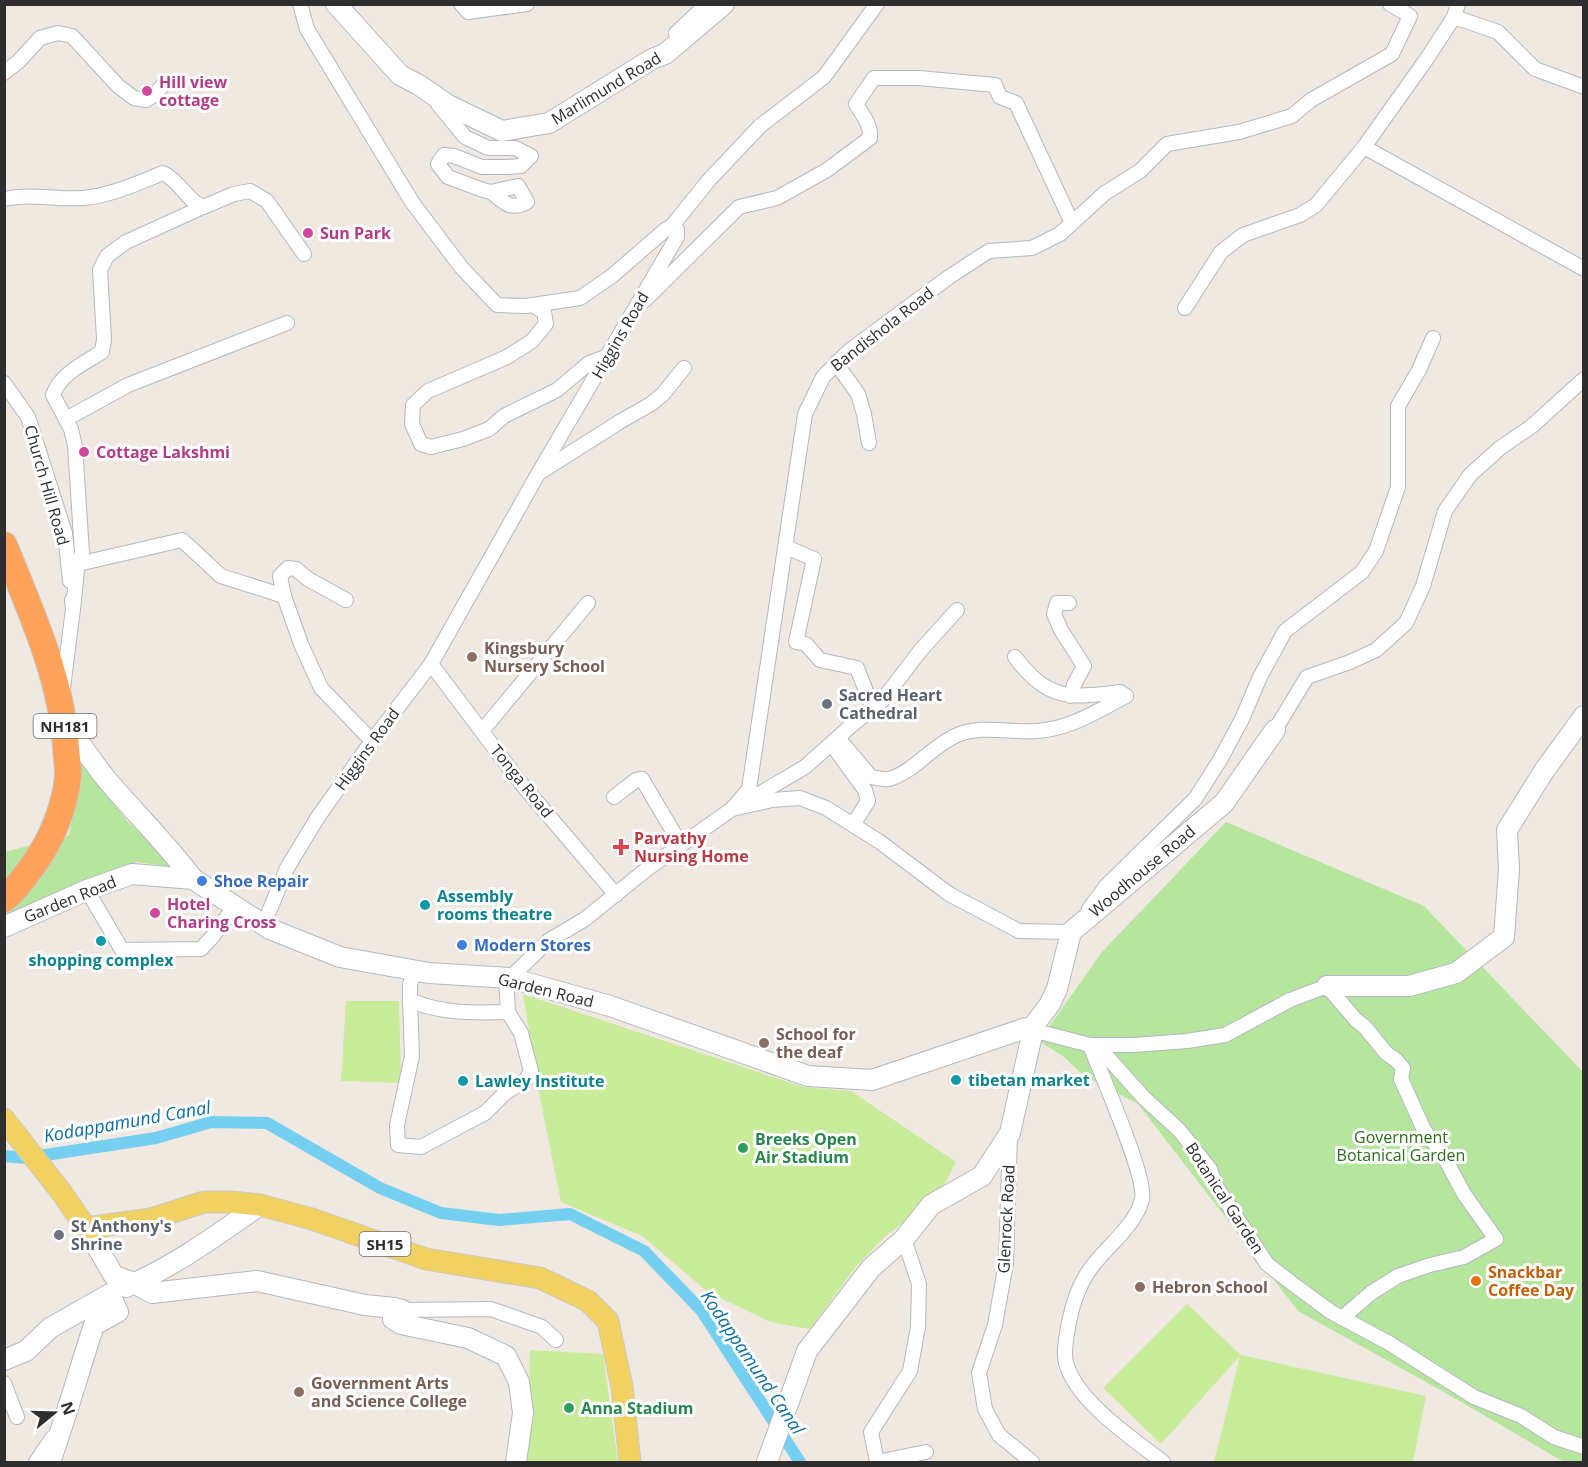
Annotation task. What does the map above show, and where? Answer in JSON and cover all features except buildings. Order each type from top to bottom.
[{"type":"highway","name":"NH181","points":[[4,545],[47,656],[63,711],[68,775],[60,813],[45,849],[4,899]]},
{"type":"main road","points":[[4,1119],[86,1228]]},
{"type":"main road","name":"SH15","points":[[86,1228],[151,1219],[204,1202],[260,1205],[312,1219],[426,1258],[540,1278],[588,1301],[608,1321],[622,1387],[630,1462]]},
{"type":"street","points":[[300,4],[307,28],[412,202],[461,267],[497,305],[534,305],[580,298],[612,276],[672,226],[709,180],[760,126],[824,76],[877,4]]},
{"type":"street","name":"Marlimund Road","points":[[336,4],[400,75],[448,105],[502,131],[549,123],[652,59],[665,54],[706,12],[724,4]]},
{"type":"street","points":[[465,7],[527,4]]},
{"type":"street","points":[[706,12],[736,4]]},
{"type":"street","name":"Bandishola Road","points":[[508,978],[548,941],[585,919],[732,809],[750,789],[805,414],[823,377],[849,351],[949,277],[989,251],[1032,248],[1060,234],[1105,193],[1140,171],[1167,144],[1239,132],[1292,116],[1311,100],[1392,54],[1410,16],[1389,4]]},
{"type":"street","points":[[1185,308],[1221,252],[1243,235],[1300,215],[1316,205],[1364,147],[1456,11],[1498,32],[1535,69],[1584,87]]},
{"type":"street","points":[[4,73],[19,62],[40,38],[58,33],[72,36],[118,86],[134,98],[146,100],[165,83]]},
{"type":"street","points":[[635,309],[739,207],[777,198],[827,171],[870,138],[871,131],[868,123],[856,104],[874,78],[919,78],[994,85],[1000,97],[1016,103],[1072,223]]},
{"type":"street","points":[[419,85],[448,115],[465,137],[488,148],[515,148],[531,156],[521,166],[482,167],[454,156],[444,155],[438,164],[448,177],[491,192]]},
{"type":"street","points":[[1364,147],[1584,269]]},
{"type":"street","points":[[4,199],[20,196],[84,198],[129,187],[163,173],[173,178],[196,204],[203,207]]},
{"type":"street","points":[[73,609],[78,564],[82,553],[75,446],[71,429],[53,395],[56,385],[77,367],[102,352],[104,339],[100,270],[106,256],[126,242],[203,207],[234,194],[250,191],[267,201],[304,254]]},
{"type":"street","name":"Higgins Road","points":[[264,924],[294,857],[318,817],[431,664],[537,474],[677,237],[676,230],[672,226]]},
{"type":"street","points":[[534,305],[544,312],[546,324],[532,341],[507,357],[428,391],[413,405],[412,424],[421,444],[431,447],[463,439],[489,429],[504,416],[557,390],[589,363],[608,356]]},
{"type":"street","points":[[66,419],[128,385],[287,322]]},
{"type":"street","points":[[767,1462],[807,1351],[871,1268],[904,1239],[931,1205],[982,1176],[1010,1133],[1032,1030],[1050,1004],[1057,989],[1071,932],[1107,885],[1195,799],[1242,719],[1265,667],[1285,631],[1362,572],[1376,551],[1398,487],[1398,406],[1419,370],[1433,338]]},
{"type":"street","points":[[836,363],[858,394],[869,442]]},
{"type":"street","points":[[537,474],[651,404],[663,394],[684,368]]},
{"type":"street","points":[[1275,730],[1307,677],[1376,650],[1406,623],[1422,586],[1445,511],[1470,475],[1500,448],[1532,426],[1584,379]]},
{"type":"street","name":"Church Hill Road","points":[[4,383],[28,417],[65,533],[73,609],[63,711]]},
{"type":"street","points":[[78,564],[182,540],[221,576],[284,596]]},
{"type":"street","points":[[786,547],[814,559],[796,642],[806,644],[820,660],[857,668],[873,709]]},
{"type":"street","points":[[346,600],[292,568],[284,571],[280,576],[284,596],[321,688],[372,741]]},
{"type":"street","points":[[482,731],[588,603]]},
{"type":"street","points":[[1069,603],[1057,603],[1054,614],[1061,630],[1084,666],[1071,696]]},
{"type":"street","points":[[732,809],[806,767],[873,709],[957,610]]},
{"type":"street","points":[[835,741],[871,777],[888,779],[909,769],[954,736],[976,729],[1037,731],[1067,727],[1126,696],[1120,692],[1064,695],[1036,682],[1015,657]]},
{"type":"street","name":"Tonga Road","points":[[431,664],[520,782],[615,895]]},
{"type":"street","points":[[63,711],[106,778],[171,849],[193,879]]},
{"type":"street","points":[[1327,986],[1409,986],[1456,973],[1504,937],[1509,869],[1507,830],[1544,771],[1584,716]]},
{"type":"street","name":"Woodhouse Road","points":[[1071,932],[1224,803],[1275,730]]},
{"type":"street","points":[[835,741],[865,790],[867,801],[853,825]]},
{"type":"street","points":[[614,797],[636,780],[642,779],[681,845]]},
{"type":"street","points":[[732,809],[772,800],[800,798],[826,808],[880,842],[949,894],[1019,931],[1071,932]]},
{"type":"street","name":"Garden Road","points":[[4,927],[87,890],[132,874],[193,879],[270,928],[340,957],[429,973],[508,978],[610,1006],[808,1076],[872,1080],[1032,1030]]},
{"type":"street","points":[[87,890],[122,950],[201,949],[234,907]]},
{"type":"street","points":[[416,970],[410,984],[412,1056],[397,1125],[398,1145],[421,1147],[485,1113],[505,1093],[526,1080],[531,1071],[521,1033],[508,1012],[508,978]]},
{"type":"street","points":[[1327,986],[1402,1068],[1401,1078],[1424,1130],[1442,1153],[1464,1194],[1497,1239],[1464,1257],[1398,1276],[1371,1293],[1342,1318]]},
{"type":"street","name":"Botanical Garden","points":[[1089,1045],[1134,1045],[1187,1041],[1225,1035],[1290,1000],[1327,986]]},
{"type":"street","points":[[410,1000],[429,1008],[442,1010],[508,1012]]},
{"type":"street","name":"Botanical Garden","points":[[1032,1030],[1089,1045],[1103,1052],[1144,1098],[1179,1130],[1210,1169],[1216,1186],[1267,1264],[1330,1312],[1389,1343],[1474,1397],[1521,1416],[1554,1437],[1584,1447]]},
{"type":"street","points":[[1089,1045],[1139,1172],[1142,1198],[1131,1223],[1089,1270],[1073,1302],[1067,1334],[1066,1361],[1078,1389],[1134,1442],[1162,1462]]},
{"type":"street","name":"Glenrock Road","points":[[1010,1133],[1006,1263],[996,1324],[979,1373],[985,1408],[999,1435],[1032,1462]]},
{"type":"street","points":[[4,1360],[26,1351],[50,1328],[110,1293],[150,1277],[195,1250],[260,1205]]},
{"type":"street","points":[[86,1228],[114,1276],[152,1293],[257,1281],[364,1305],[398,1309],[490,1310],[542,1327],[556,1340]]},
{"type":"street","points":[[904,1239],[919,1284],[918,1328],[910,1371],[871,1432],[877,1462],[926,1452]]},
{"type":"street","points":[[50,1462],[94,1325],[118,1312],[110,1293]]},
{"type":"street","points":[[398,1309],[393,1319],[401,1324],[468,1338],[507,1356],[519,1382],[523,1413],[516,1462]]},
{"type":"street","points":[[4,1383],[17,1417]]},
{"type":"street","points":[[36,1462],[66,1417]]},
{"type":"green space","points":[[80,758],[127,821],[183,873],[159,865],[136,862],[108,871],[5,919],[5,852],[69,835],[79,786]]},
{"type":"green space","name":"Government Botanical Garden","points":[[1226,822],[1424,906],[1583,1072],[1583,1462],[1564,1462],[1298,1311],[1138,1104],[1083,1075],[1064,1057],[1039,1041],[1102,952]]},
{"type":"green space","name":"Breeks Open Air Stadium","points":[[523,994],[803,1087],[851,1091],[956,1162],[940,1194],[887,1235],[858,1264],[810,1329],[770,1322],[708,1292],[642,1236],[561,1202],[538,1088]]},
{"type":"green space","points":[[346,1001],[399,1001],[401,1083],[341,1081]]},
{"type":"green space","points":[[1187,1304],[1241,1355],[1426,1396],[1413,1462],[1214,1462],[1240,1356],[1161,1444],[1103,1388]]},
{"type":"green space","name":"Anna Stadium","points":[[530,1350],[603,1354],[618,1462],[527,1462]]},
{"type":"waterway","name":"Kodappamund Canal","points":[[4,1156],[26,1158],[156,1138],[211,1122],[267,1123],[380,1188],[441,1213],[499,1220],[570,1214],[644,1251],[701,1310],[800,1462]]},
{"type":"place","name":"Hill view cottage","points":[[147,91]]},
{"type":"place","name":"Sun Park","points":[[308,233]]},
{"type":"place","name":"Cottage Lakshmi","points":[[84,452]]},
{"type":"place","name":"Kingsbury Nursery School","points":[[472,657]]},
{"type":"place","name":"Sacred Heart Cathedral","points":[[827,704]]},
{"type":"place","name":"Parvathy Nursing Home","points":[[621,847]]},
{"type":"place","name":"Shoe Repair","points":[[202,881]]},
{"type":"place","name":"Assembly rooms theatre","points":[[425,905]]},
{"type":"place","name":"Hotel Charing Cross","points":[[155,913]]},
{"type":"place","name":"shopping complex","points":[[101,941]]},
{"type":"place","name":"Modern Stores","points":[[462,945]]},
{"type":"place","name":"School for the deaf","points":[[764,1043]]},
{"type":"place","name":"tibetan market","points":[[956,1080]]},
{"type":"place","name":"Lawley Institute","points":[[463,1081]]},
{"type":"place","name":"Breeks Open Air Stadium","points":[[743,1148]]},
{"type":"place","name":"St Anthony's Shrine","points":[[59,1235]]},
{"type":"place","name":"Snackbar Coffee Day","points":[[1476,1281]]},
{"type":"place","name":"Hebron School","points":[[1140,1287]]},
{"type":"place","name":"Government Arts and Science College","points":[[299,1392]]},
{"type":"place","name":"Anna Stadium","points":[[569,1408]]}]
